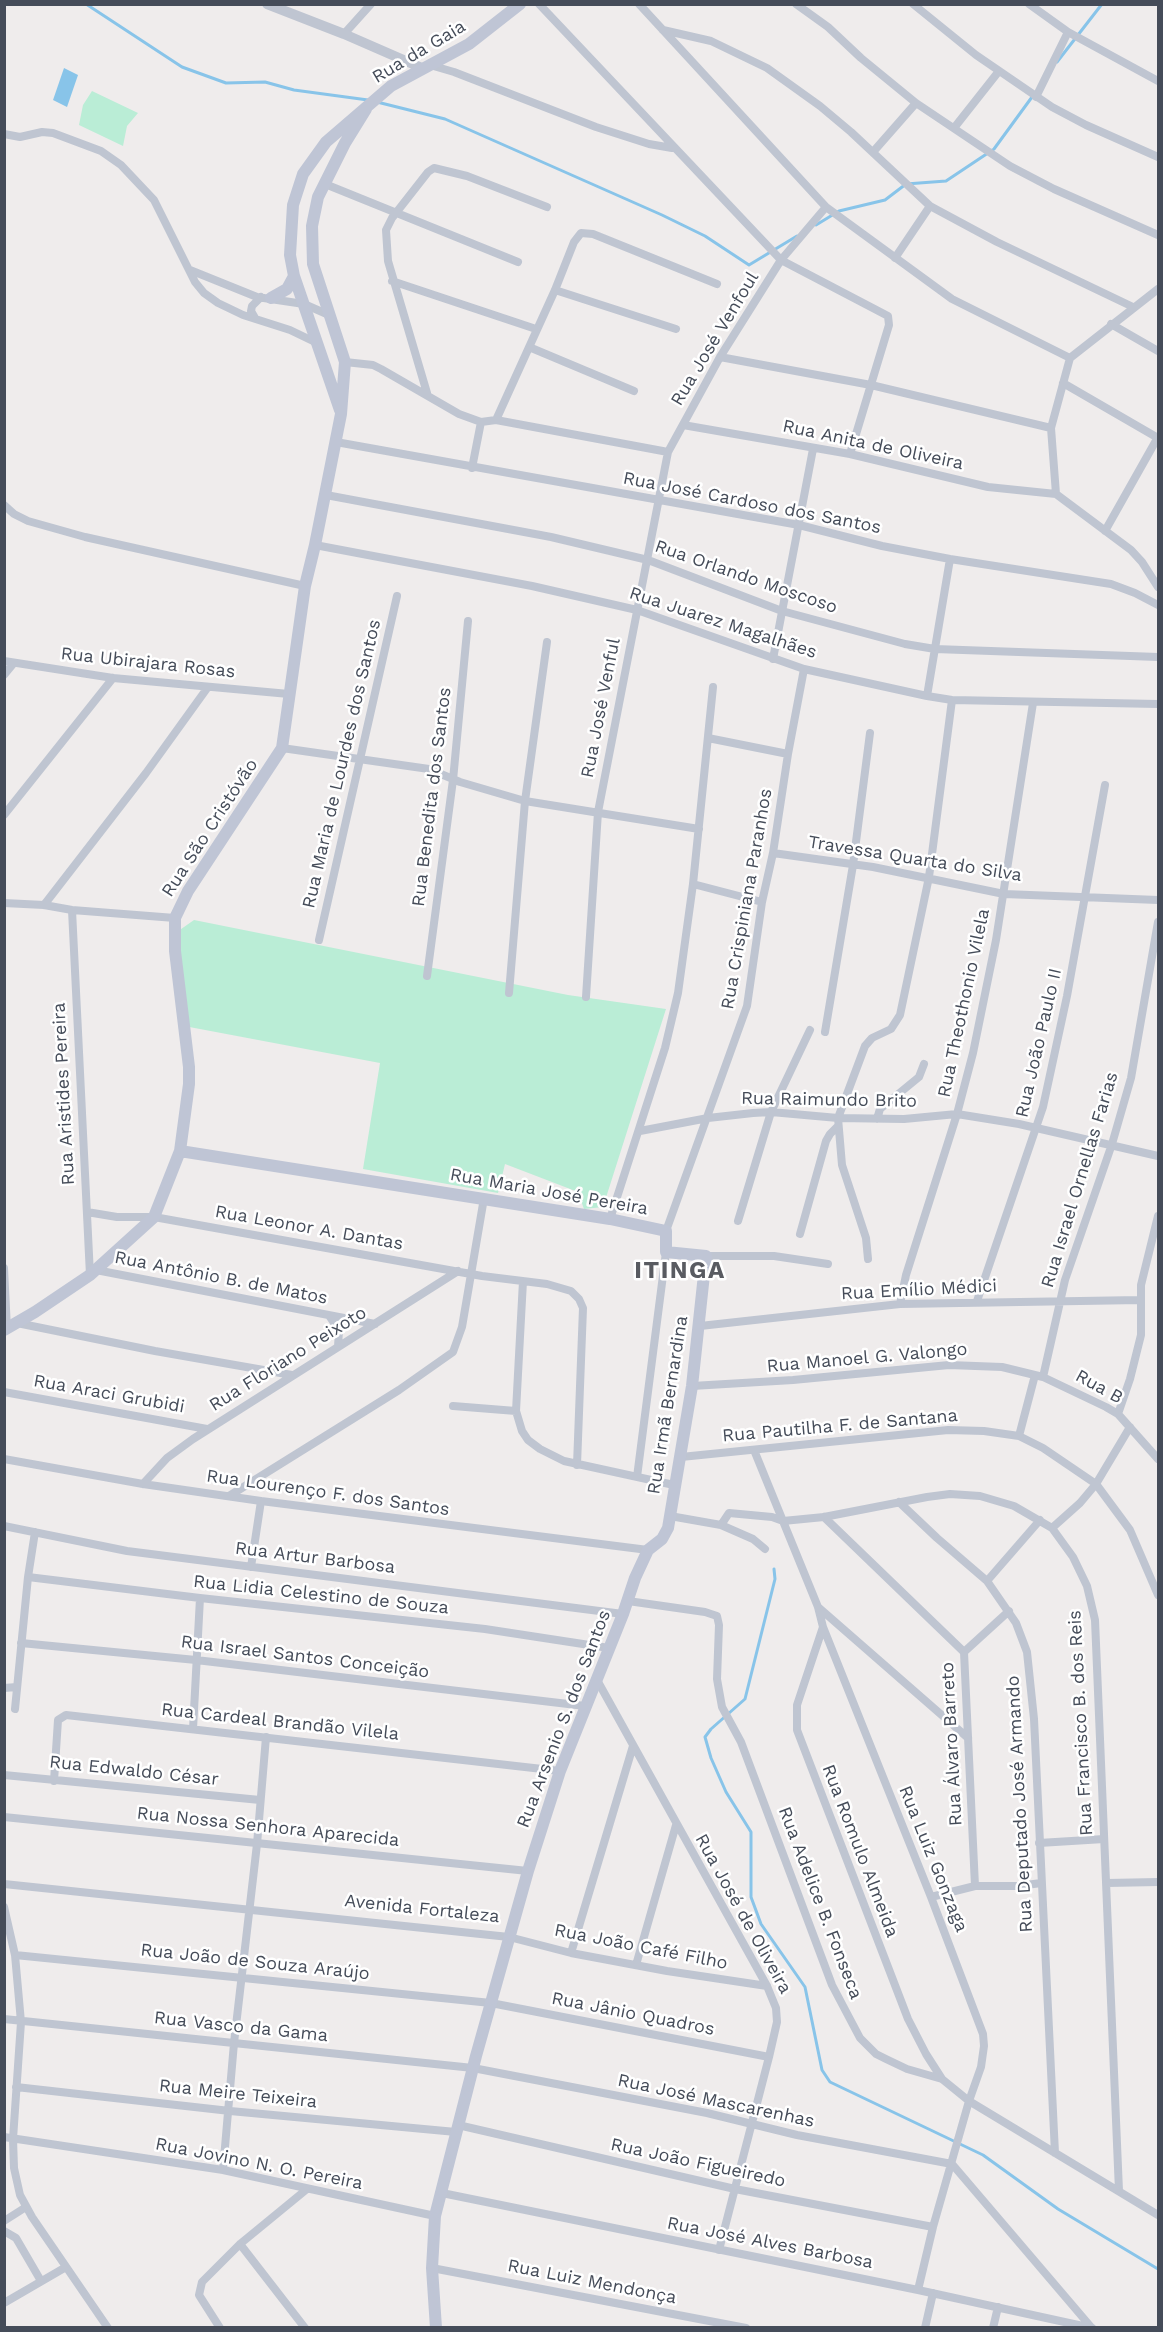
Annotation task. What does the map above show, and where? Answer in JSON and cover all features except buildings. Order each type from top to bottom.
[{"type":"main road","name":"Rua da Gaia","points":[[366,109],[391,86],[469,44],[520,4]]},
{"type":"main road","name":"Rua São Cristóvão","points":[[341,414],[294,276],[290,255],[293,205],[298,186],[313,157],[335,134],[366,109]]},
{"type":"main road","name":"Rua São Cristóvão","points":[[10,1327],[93,1273],[154,1216],[180,1151],[189,1084],[189,1067],[175,951],[175,918],[188,891],[282,747],[305,586],[326,495],[341,414],[345,362],[313,264],[312,226],[318,197],[345,143],[366,109]]},
{"type":"main road","points":[[335,134],[342,136],[345,143]]},
{"type":"main road","points":[[266,298],[287,289],[294,276]]},
{"type":"main road","points":[[325,368],[338,371],[345,362]]},
{"type":"main road","name":"Rua Maria José Pereira","points":[[180,1151],[610,1219],[666,1231],[666,1252]]},
{"type":"main road","points":[[666,1252],[706,1257]]},
{"type":"main road","name":"Rua Irmã Bernardina","points":[[648,1550],[666,1534],[670,1515],[692,1386],[706,1257]]},
{"type":"main road","name":"Rua Arsenio S. dos Santos","points":[[509,1936],[560,1771],[648,1550]]},
{"type":"main road","name":"Avenida Fortaleza","points":[[436,2328],[432,2268],[435,2216],[509,1936]]},
{"type":"street","points":[[267,4],[282,7],[426,67],[454,72],[596,127],[649,144],[673,148]]},
{"type":"street","points":[[344,34],[371,4]]},
{"type":"street","points":[[539,4],[781,260],[888,316],[889,325],[850,454]]},
{"type":"street","points":[[639,4],[826,207],[952,299],[1070,358]]},
{"type":"street","points":[[795,4],[828,27],[916,103],[1010,166],[1054,189],[1115,214],[1158,235]]},
{"type":"street","points":[[913,4],[1036,97],[1086,125],[1158,157]]},
{"type":"street","points":[[1029,4],[1068,32],[1158,81]]},
{"type":"street","points":[[663,30],[711,41],[767,68],[820,106],[930,206],[996,242],[1133,307]]},
{"type":"street","points":[[1036,97],[1068,32]]},
{"type":"street","points":[[954,128],[999,71]]},
{"type":"street","points":[[873,152],[916,103]]},
{"type":"street","points":[[4,134],[20,137],[42,132],[53,133],[101,151],[121,165],[154,200],[204,293],[218,303],[243,315],[290,330],[317,343]]},
{"type":"street","points":[[427,393],[392,281],[386,230],[428,172],[434,168],[467,176],[547,207]]},
{"type":"street","points":[[325,184],[518,262]]},
{"type":"street","points":[[895,258],[930,206]]},
{"type":"street","name":"Rua José Venfoul","points":[[648,560],[657,501],[668,452],[720,357],[781,260],[826,207]]},
{"type":"street","points":[[496,420],[555,290],[574,242],[581,233],[593,234],[717,284]]},
{"type":"street","points":[[190,270],[266,298],[304,304],[329,315]]},
{"type":"street","points":[[392,281],[536,329]]},
{"type":"street","points":[[1158,289],[1070,358],[1051,428],[1056,494],[1131,550],[1158,584]]},
{"type":"street","points":[[555,290],[676,328]]},
{"type":"street","points":[[255,318],[251,311],[252,306],[266,298]]},
{"type":"street","points":[[1112,324],[1158,351]]},
{"type":"street","points":[[529,347],[634,391]]},
{"type":"street","points":[[720,357],[871,385],[1051,428]]},
{"type":"street","points":[[345,362],[373,365],[427,393],[459,414],[481,422],[496,420],[668,452]]},
{"type":"street","points":[[1063,383],[1158,437],[1105,531]]},
{"type":"street","points":[[472,468],[481,422]]},
{"type":"street","name":"Rua Anita de Oliveira","points":[[683,425],[850,454],[988,487],[1056,494]]},
{"type":"street","name":"Rua José Cardoso dos Santos","points":[[336,442],[799,525],[882,546],[950,559],[1111,584],[1136,593],[1158,605]]},
{"type":"street","points":[[773,659],[813,449]]},
{"type":"street","name":"Rua Orlando Moscoso","points":[[326,495],[551,537],[648,560],[782,611],[905,644],[935,649],[1158,657]]},
{"type":"street","points":[[4,505],[14,514],[28,521],[85,537],[305,586]]},
{"type":"street","name":"Rua Juarez Magalhães","points":[[315,545],[532,586],[637,610],[804,669],[927,696],[952,700],[1033,703],[1158,704]]},
{"type":"street","points":[[927,696],[950,559]]},
{"type":"street","name":"Rua José Venful","points":[[586,997],[598,812],[648,560]]},
{"type":"street","name":"Rua Maria de Lourdes dos Santos","points":[[319,940],[397,596]]},
{"type":"street","name":"Rua Benedita dos Santos","points":[[427,976],[453,780],[468,621]]},
{"type":"street","points":[[509,993],[525,801],[547,642]]},
{"type":"street","points":[[4,675],[9,662]]},
{"type":"street","name":"Rua Ubirajara Rosas","points":[[9,662],[113,678],[289,694]]},
{"type":"street","name":"Rua Crispiniana Paranhos","points":[[666,1231],[747,1006],[762,902],[773,853],[804,669]]},
{"type":"street","points":[[4,816],[113,678]]},
{"type":"street","points":[[44,905],[146,773],[208,687]]},
{"type":"street","points":[[610,1219],[640,1131],[673,1019],[693,884],[713,687]]},
{"type":"street","points":[[800,1234],[826,1141],[838,1122],[865,1046],[872,1038],[891,1029],[900,1015],[929,877],[952,700]]},
{"type":"street","name":"Rua Theothonio Vilela","points":[[900,1304],[906,1275],[957,1114],[973,1053],[1004,894],[1033,703]]},
{"type":"street","points":[[825,1032],[853,865],[870,733]]},
{"type":"street","points":[[708,738],[788,754]]},
{"type":"street","points":[[282,747],[429,769],[453,780],[525,801],[699,829]]},
{"type":"street","name":"Rua João Paulo II","points":[[977,1301],[1036,1128],[1067,996],[1105,785]]},
{"type":"street","name":"Travessa Quarta do Silva","points":[[773,853],[929,877],[1004,894],[1158,900]]},
{"type":"street","points":[[693,884],[762,902]]},
{"type":"street","points":[[4,903],[175,918]]},
{"type":"street","name":"Rua Aristides Pereira","points":[[72,910],[87,1212],[93,1273]]},
{"type":"street","name":"Rua Israel Ornellas Farias","points":[[1019,1436],[1039,1376],[1051,1350],[1059,1303],[1082,1226],[1112,1144],[1131,1078],[1158,922]]},
{"type":"street","points":[[738,1221],[771,1112],[810,1030]]},
{"type":"street","points":[[877,1119],[880,1109],[915,1082],[924,1064]]},
{"type":"street","name":"Rua Raimundo Brito","points":[[640,1131],[708,1118],[771,1112],[838,1122],[957,1114],[1036,1128],[1158,1156]]},
{"type":"street","points":[[838,1122],[842,1165],[864,1230],[868,1259]]},
{"type":"street","points":[[229,1496],[447,1358],[457,1345],[484,1198]]},
{"type":"street","name":"Rua Leonor A. Dantas","points":[[87,1212],[117,1217],[154,1216],[471,1274],[547,1284],[571,1292],[579,1299],[583,1308],[577,1465]]},
{"type":"street","points":[[1118,1414],[1141,1335],[1140,1300],[1143,1275],[1158,1216]]},
{"type":"street","name":"Rua Maria José Pereira","points":[[637,1477],[666,1252]]},
{"type":"street","points":[[706,1257],[774,1256],[828,1264]]},
{"type":"street","points":[[4,1268],[10,1327],[292,1375]]},
{"type":"street","name":"Rua Floriano Peixoto","points":[[143,1484],[167,1458],[207,1429],[458,1271]]},
{"type":"street","name":"Rua Antônio B. de Matos","points":[[93,1273],[375,1324]]},
{"type":"street","points":[[523,1281],[516,1411],[522,1431],[528,1440],[554,1457],[577,1465],[674,1485]]},
{"type":"street","name":"Rua Emílio Médici","points":[[700,1326],[900,1304],[1140,1300]]},
{"type":"street","points":[[330,1317],[339,1330],[338,1347]]},
{"type":"street","name":"Rua Manoel G. Valongo","points":[[692,1386],[773,1382],[949,1365],[1002,1367],[1039,1376]]},
{"type":"street","name":"Rua B","points":[[1039,1376],[1079,1393],[1118,1414],[1158,1459]]},
{"type":"street","name":"Rua Araci Grubidi","points":[[4,1392],[207,1429]]},
{"type":"street","points":[[453,1406],[516,1411]]},
{"type":"street","points":[[1053,1528],[1080,1503],[1096,1484],[1130,1427]]},
{"type":"street","name":"Rua Pautilha F. de Santana","points":[[681,1457],[948,1430],[984,1431],[1019,1436],[1044,1448],[1096,1484],[1130,1530],[1154,1581],[1158,1595]]},
{"type":"street","name":"Rua Luiz Gonzaga","points":[[754,1450],[818,1607],[983,2034],[983,2058],[933,2227],[918,2290]]},
{"type":"street","name":"Rua Lourenço F. dos Santos","points":[[4,1459],[143,1484],[261,1501],[648,1550]]},
{"type":"street","name":"Rua Francisco B. dos Reis","points":[[721,1525],[729,1513],[772,1517],[783,1521],[824,1517],[950,1494],[980,1496],[1001,1500],[1053,1528],[1073,1557],[1087,1586],[1095,1620],[1119,2191]]},
{"type":"street","points":[[251,1567],[261,1501]]},
{"type":"street","name":"Rua Deputado José Armando","points":[[899,1502],[987,1581],[1009,1611],[1022,1635],[1030,1674],[1055,2153]]},
{"type":"street","points":[[670,1515],[721,1525],[753,1539],[765,1549]]},
{"type":"street","name":"Rua Álvaro Barreto","points":[[824,1517],[964,1652],[975,1886]]},
{"type":"street","points":[[987,1581],[1040,1520]]},
{"type":"street","name":"Rua Artur Barbosa","points":[[4,1526],[127,1551],[251,1567],[626,1607],[705,1612],[717,1616]]},
{"type":"street","points":[[15,1709],[28,1577],[35,1532]]},
{"type":"street","name":"Rua Lidia Celestino de Souza","points":[[28,1577],[485,1629],[609,1648]]},
{"type":"street","points":[[193,1729],[200,1598]]},
{"type":"street","points":[[818,1607],[968,1738]]},
{"type":"street","points":[[964,1652],[1009,1611]]},
{"type":"street","name":"Rua Adelice B. Fonseca","points":[[717,1616],[719,1625],[717,1679],[720,1702],[741,1742],[816,1946],[851,2024],[860,2038],[876,2054],[907,2069],[942,2079],[969,2101],[1158,2215]]},
{"type":"street","name":"Rua Romulo Almeida","points":[[824,1627],[797,1705],[797,1730],[908,2019],[942,2079]]},
{"type":"street","name":"Rua Israel Santos Conceição","points":[[21,1642],[196,1660],[585,1706]]},
{"type":"street","name":"Rua José de Oliveira","points":[[597,1680],[767,1986],[774,1999],[778,2015],[753,2123],[719,2250]]},
{"type":"street","points":[[4,1688],[17,1687]]},
{"type":"street","name":"Rua Cardeal Brandão Vilela","points":[[54,1781],[58,1720],[62,1716],[560,1771]]},
{"type":"street","points":[[223,2170],[266,1737]]},
{"type":"street","points":[[571,1953],[633,1746]]},
{"type":"street","name":"Rua Edwaldo César","points":[[4,1775],[260,1800]]},
{"type":"street","name":"Rua Nossa Senhora Aparecida","points":[[4,1816],[528,1871]]},
{"type":"street","points":[[636,1965],[676,1825]]},
{"type":"street","points":[[1040,1843],[1104,1839]]},
{"type":"street","points":[[1107,1883],[1158,1882]]},
{"type":"street","points":[[931,1897],[975,1886],[1019,1886],[1041,1883]]},
{"type":"street","name":"Avenida Fortaleza","points":[[4,1884],[509,1936]]},
{"type":"street","points":[[4,1907],[15,1955],[21,2022],[9,2138],[20,2195],[108,2328]]},
{"type":"street","name":"Rua João Café Filho","points":[[509,1936],[571,1953],[767,1986]]},
{"type":"street","name":"Rua João de Souza Araújo","points":[[15,1955],[491,2003]]},
{"type":"street","name":"Rua Jânio Quadros","points":[[491,2003],[769,2057]]},
{"type":"street","name":"Rua Vasco da Gama","points":[[4,2019],[473,2068]]},
{"type":"street","name":"Rua José Mascarenhas","points":[[473,2068],[753,2123],[806,2137],[952,2164]]},
{"type":"street","name":"Rua Meire Teixeira","points":[[16,2087],[230,2111],[457,2129]]},
{"type":"street","name":"Rua João Figueiredo","points":[[457,2129],[735,2189],[933,2227]]},
{"type":"street","name":"Rua Jovino N. O. Pereira","points":[[9,2138],[223,2170],[435,2216]]},
{"type":"street","points":[[952,2164],[1092,2327]]},
{"type":"street","points":[[220,2328],[199,2295],[207,2277],[240,2244],[307,2189]]},
{"type":"street","name":"Rua José Alves Barbosa","points":[[442,2193],[933,2293],[1065,2325],[1092,2327]]},
{"type":"street","points":[[4,2221],[26,2207]]},
{"type":"street","points":[[4,2230],[16,2238],[41,2281]]},
{"type":"street","points":[[240,2244],[304,2328]]},
{"type":"street","points":[[4,2303],[66,2267]]},
{"type":"street","name":"Rua Luiz Mendonça","points":[[432,2268],[746,2328]]},
{"type":"street","points":[[925,2328],[933,2293]]},
{"type":"street","points":[[993,2328],[998,2307]]},
{"type":"green space","points":[[92,91],[138,113],[127,126],[123,146],[79,125],[83,105]]},
{"type":"green space","points":[[194,920],[568,995],[666,1009],[603,1207],[584,1209],[578,1192],[505,1164],[498,1193],[363,1169],[380,1063],[184,1026],[174,934]]},
{"type":"water","points":[[64,68],[78,75],[67,107],[53,100]]},
{"type":"waterway","points":[[86,4],[182,67],[226,83],[265,82],[294,90],[368,100]]},
{"type":"waterway","points":[[1057,62],[1102,4]]},
{"type":"waterway","points":[[816,225],[839,211],[885,200],[906,184],[946,181],[994,149],[1032,97]]},
{"type":"waterway","points":[[377,102],[445,119],[662,215],[705,236],[749,265],[797,236]]},
{"type":"waterway","points":[[774,1569],[775,1579],[745,1699],[705,1737],[711,1758],[726,1792],[751,1832],[751,1897],[761,1924],[805,1987],[822,2070],[830,2082],[983,2155],[1058,2209],[1158,2269]]},
{"type":"district","name":"ITINGA","points":[[680,1271]]}]
